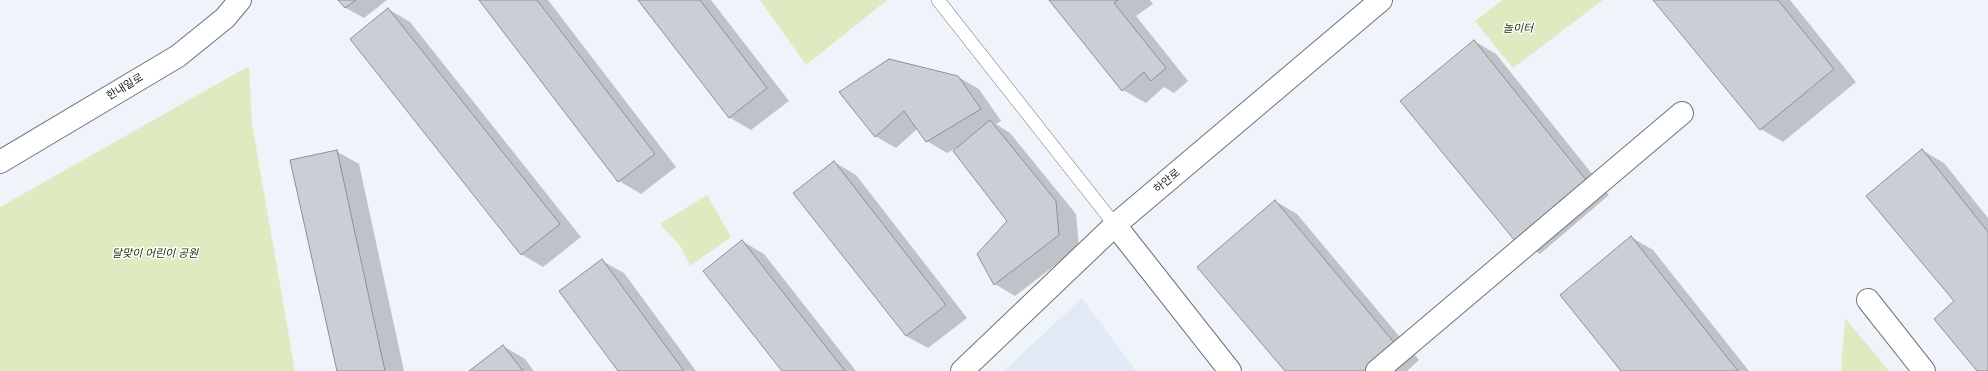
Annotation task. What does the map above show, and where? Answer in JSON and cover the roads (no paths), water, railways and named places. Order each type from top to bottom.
[{"type":"street","name":"한내일로","points":[[0,162],[178,56],[224,18],[240,0]]},
{"type":"street","name":"하안로","points":[[962,371],[1115,224],[1380,0]]},
{"type":"street","points":[[1377,371],[1682,113]]},
{"type":"street","points":[[1115,224],[1230,371]]},
{"type":"street","points":[[1868,300],[1924,371]]},
{"type":"lane","points":[[938,0],[1115,224]]},
{"type":"park label","name":"놀이터","points":[[1518,29]]},
{"type":"park label","name":"달맞이 어린이 공원","points":[[155,254]]}]
